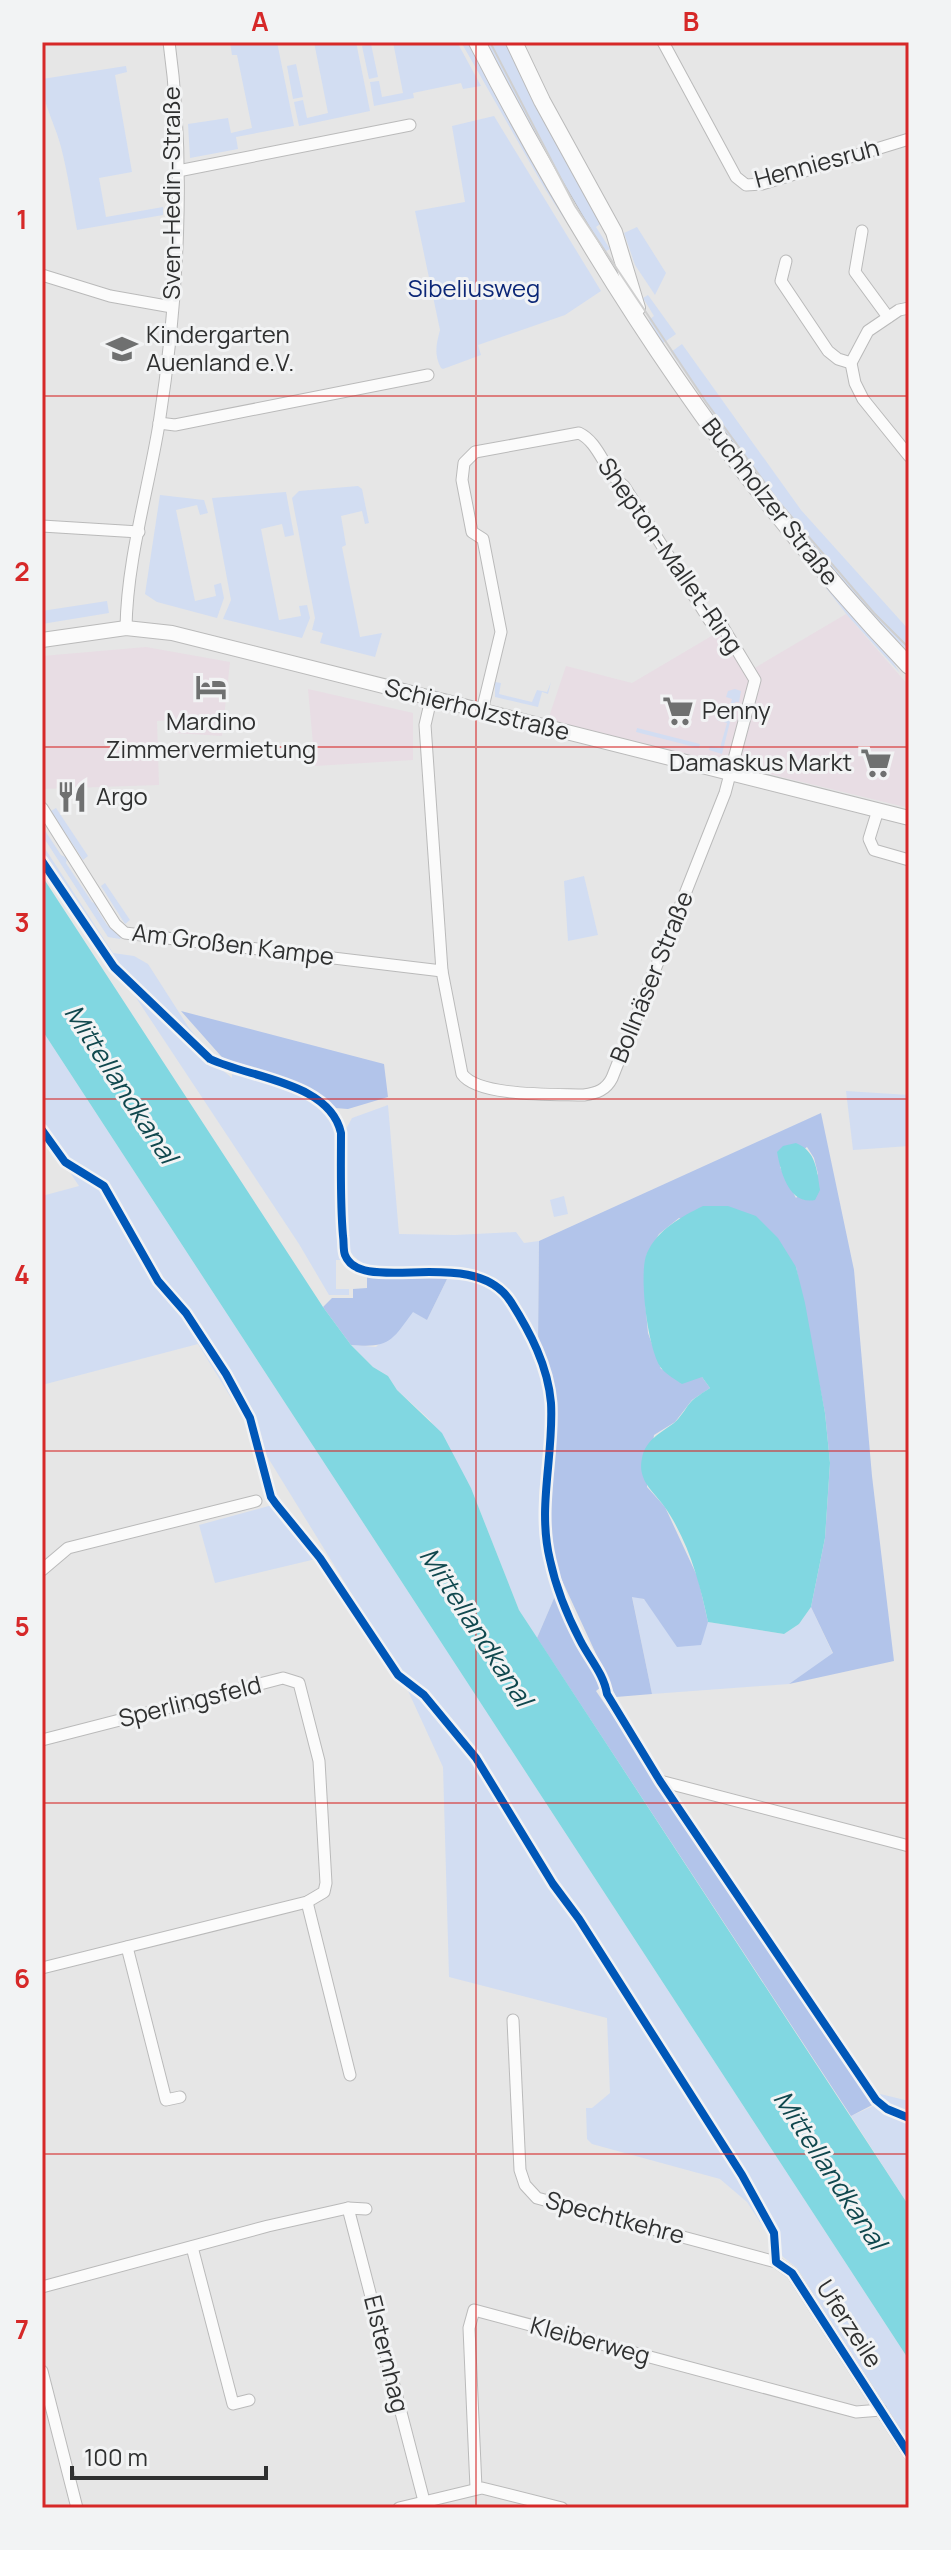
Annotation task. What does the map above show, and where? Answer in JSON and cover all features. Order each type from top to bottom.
[{"type":"main road","name":"Buchholzer Straße","points":[[477,42],[527,136],[642,330],[771,509],[909,666]]},
{"type":"main road","name":"Buchholzer Straße","points":[[514,42],[542,101],[614,232],[642,330]]},
{"type":"street","name":"Sven-Hedin-Straße","points":[[126,628],[128,598],[159,423],[172,307],[178,171],[169,42]]},
{"type":"street","points":[[665,45],[680,42]]},
{"type":"street","name":"Henniesruh","points":[[665,45],[736,177],[746,185],[762,184],[909,139]]},
{"type":"street","points":[[178,171],[410,125]]},
{"type":"street","points":[[862,231],[855,272],[888,317]]},
{"type":"street","points":[[786,261],[781,281],[828,351],[838,359],[851,363]]},
{"type":"street","points":[[42,275],[110,296],[172,307]]},
{"type":"street","points":[[909,308],[899,310],[863,337],[851,363],[855,383],[863,399],[909,456]]},
{"type":"street","points":[[159,423],[175,425],[428,375]]},
{"type":"street","name":"Shepton-Mallet-Ring","points":[[482,711],[501,632],[483,539],[471,528],[462,480],[464,463],[475,452],[579,433],[590,441],[614,479],[624,486],[710,621],[723,627],[755,680],[731,774]]},
{"type":"street","points":[[42,526],[139,532]]},
{"type":"street","name":"Schierholzstraße","points":[[42,640],[126,628],[172,633],[909,818]]},
{"type":"street","name":"Bollnäser Straße","points":[[431,699],[425,725],[442,971],[462,1074],[467,1081],[486,1089],[584,1095],[597,1093],[608,1086],[731,774]]},
{"type":"street","name":"Am Großen Kampe","points":[[42,808],[115,924],[125,933],[442,971]]},
{"type":"street","points":[[878,810],[869,839],[874,850],[909,860]]},
{"type":"street","points":[[42,1570],[68,1548],[256,1501]]},
{"type":"street","name":"Sperlingsfeld","points":[[42,1740],[283,1678],[299,1683],[319,1761],[326,1883],[324,1892],[307,1902]]},
{"type":"street","points":[[660,1781],[909,1846]]},
{"type":"street","points":[[42,1968],[307,1902],[350,2075]]},
{"type":"street","points":[[127,1947],[166,2100],[180,2097]]},
{"type":"street","name":"Spechtkehre","points":[[513,2020],[520,2170],[525,2185],[537,2198],[776,2262]]},
{"type":"street","points":[[42,2287],[348,2208],[366,2209]]},
{"type":"street","name":"Elsternhag","points":[[348,2208],[424,2501]]},
{"type":"street","points":[[192,2247],[233,2404],[249,2400]]},
{"type":"street","name":"Uferzeile","points":[[776,2262],[792,2273],[909,2454]]},
{"type":"street","name":"Kleiberweg","points":[[476,2488],[469,2328],[474,2310],[856,2412],[881,2410]]},
{"type":"street","points":[[42,2371],[77,2508]]},
{"type":"street","points":[[42,2431],[55,2427]]},
{"type":"street","points":[[399,2508],[476,2488],[487,2488],[562,2508]]},
{"type":"shaded area","points":[[846,614],[909,686],[909,808],[548,720],[566,666],[632,683],[720,631],[746,673]]},
{"type":"shaded area","points":[[146,647],[230,662],[222,736],[175,733],[174,720],[157,721],[159,785],[42,789],[42,656]]},
{"type":"shaded area","points":[[308,689],[413,713],[413,760],[315,766]]},
{"type":"shaded area","points":[[181,1011],[384,1064],[388,1097],[348,1109],[335,1108],[303,1087],[228,1064]]},
{"type":"shaded area","points":[[821,1113],[854,1270],[872,1476],[894,1661],[789,1684],[833,1653],[811,1607],[825,1538],[830,1463],[825,1413],[796,1267],[679,1218],[659,1234],[646,1256],[648,1333],[661,1369],[702,1377],[710,1388],[692,1400],[675,1422],[654,1435],[647,1487],[665,1507],[698,1578],[708,1622],[701,1645],[677,1647],[644,1599],[632,1597],[652,1694],[616,1697],[553,1561],[549,1519],[554,1404],[548,1367],[538,1345],[539,1241]],"holes":[[[807,1147],[818,1174],[796,1198],[780,1167]]]},
{"type":"shaded area","points":[[367,1275],[449,1275],[427,1320],[413,1312],[388,1341],[374,1345],[351,1345],[323,1307],[332,1298],[353,1298],[353,1289],[367,1288]]},
{"type":"shaded area","points":[[555,1596],[602,1686],[596,1691],[876,2103],[851,2116],[537,1638]]},
{"type":"green space","points":[[230,42],[277,42],[294,126],[236,137],[238,149],[190,158],[188,124],[228,118],[231,133],[252,128],[237,55],[232,55]]},
{"type":"green space","points":[[314,42],[356,42],[370,111],[299,126],[294,102],[303,100],[307,118],[328,113]]},
{"type":"green space","points":[[393,42],[457,42],[481,86],[463,89],[461,83],[413,93],[414,98],[374,106],[370,82],[379,81],[382,97],[403,93]]},
{"type":"green space","points":[[461,42],[469,42],[614,296],[545,189]]},
{"type":"green space","points":[[484,42],[509,42],[603,222],[596,227],[610,249],[602,253],[552,169]]},
{"type":"green space","points":[[371,44],[378,77],[369,79],[362,46]]},
{"type":"green space","points":[[296,64],[303,97],[293,99],[287,66]]},
{"type":"green space","points":[[126,66],[127,72],[115,75],[132,172],[99,178],[106,217],[163,207],[163,215],[77,230],[63,157],[44,96],[42,79]]},
{"type":"green space","name":"Sibeliusweg","points":[[494,116],[601,291],[565,315],[478,345],[481,355],[443,369],[437,354],[440,330],[415,211],[465,202],[452,126]]},
{"type":"green space","points":[[637,227],[666,273],[655,295],[635,265],[624,233]]},
{"type":"green space","points":[[648,295],[676,334],[663,343],[649,320],[654,316],[643,298]]},
{"type":"green space","points":[[682,344],[801,510],[909,630],[909,652],[831,569],[756,476],[671,352]]},
{"type":"green space","points":[[358,486],[362,489],[369,523],[365,524],[362,511],[341,516],[346,545],[342,547],[360,637],[382,633],[375,657],[320,643],[323,633],[312,630],[315,618],[292,498],[299,491]]},
{"type":"green space","points":[[286,492],[294,535],[285,537],[282,524],[261,529],[279,620],[301,616],[299,606],[307,605],[310,618],[302,638],[223,619],[231,600],[212,498]]},
{"type":"green space","points":[[160,495],[204,500],[208,513],[200,515],[197,505],[176,510],[195,601],[216,596],[214,585],[221,583],[224,598],[217,618],[157,602],[145,594]]},
{"type":"green space","points":[[779,528],[886,651],[900,673],[848,616]]},
{"type":"green space","points":[[107,601],[109,613],[42,624],[42,611]]},
{"type":"green space","points":[[495,682],[501,683],[499,694],[532,702],[537,690],[547,692],[551,682],[548,694],[542,692],[538,707],[495,697]]},
{"type":"green space","points":[[728,691],[741,691],[739,702],[735,702],[722,754],[709,750],[710,746],[720,748],[727,723],[717,718],[727,720],[729,711],[720,708],[721,705],[730,707],[732,699],[726,697]]},
{"type":"green space","points":[[637,728],[700,744],[699,748],[636,732]]},
{"type":"green space","points":[[56,808],[88,856],[83,860],[51,811]]},
{"type":"green space","points":[[42,826],[61,855],[67,858],[66,863],[92,902],[98,905],[97,909],[107,925],[120,939],[108,937],[42,835]]},
{"type":"green space","points":[[42,844],[113,953],[134,956],[148,964],[189,1028],[215,1059],[112,960],[42,854]]},
{"type":"green space","points":[[584,876],[598,935],[568,941],[564,881]]},
{"type":"green space","points":[[105,883],[130,920],[125,924],[101,886]]},
{"type":"green space","points":[[121,975],[186,1040],[232,1078],[232,1074],[245,1076],[290,1088],[318,1102],[328,1112],[335,1123],[340,1152],[338,1232],[342,1260],[336,1260],[336,1289],[349,1289],[349,1295],[329,1295],[299,1244]]},
{"type":"green space","points":[[42,1030],[909,2360],[909,2444],[797,2268],[782,2256],[747,2202],[720,2179],[592,2144],[587,2139],[586,2108],[592,2108],[610,2093],[607,2018],[449,1977],[443,1767],[398,1669],[198,1344],[42,1385],[42,1196],[79,1186],[42,1130]]},
{"type":"green space","points":[[846,1091],[909,1095],[909,1146],[853,1150]]},
{"type":"green space","points":[[388,1105],[399,1234],[516,1232],[524,1243],[539,1241],[538,1345],[512,1297],[494,1279],[482,1273],[366,1267],[347,1250],[345,1131],[352,1118]]},
{"type":"green space","points":[[564,1196],[568,1214],[554,1217],[550,1200]]},
{"type":"green space","points":[[449,1275],[478,1280],[499,1292],[532,1347],[543,1375],[548,1403],[539,1495],[541,1532],[555,1596],[537,1638],[519,1610],[471,1488],[430,1420],[397,1390],[388,1376],[373,1367],[351,1345],[376,1347],[413,1311],[427,1320]]},
{"type":"green space","points":[[276,1504],[320,1558],[215,1583],[199,1525]]},
{"type":"green space","points":[[632,1596],[705,1626],[708,1622],[784,1634],[799,1624],[811,1607],[833,1654],[789,1684],[652,1694]]},
{"type":"green space","points":[[872,2092],[909,2101],[909,2206],[851,2116],[880,2103]]},
{"type":"water","name":"Mittellandkanal","points":[[42,876],[323,1307],[351,1345],[373,1367],[388,1376],[397,1390],[442,1433],[471,1488],[519,1610],[909,2206],[909,2360],[42,1030]]},
{"type":"water","points":[[796,1143],[808,1151],[814,1162],[820,1190],[815,1200],[799,1198],[793,1193],[781,1169],[777,1152],[783,1146]]},
{"type":"water","points":[[703,1206],[728,1206],[756,1216],[778,1238],[796,1267],[805,1303],[825,1413],[830,1463],[825,1538],[811,1607],[799,1624],[784,1634],[708,1622],[686,1547],[642,1473],[642,1458],[650,1441],[710,1388],[702,1377],[682,1384],[662,1369],[652,1347],[644,1294],[644,1263],[657,1237]]},
{"type":"tram line","points":[[490,42],[575,206],[706,402],[778,501],[874,613],[909,648]]},
{"type":"cycle path","points":[[42,861],[114,967],[210,1059],[305,1092],[334,1116],[341,1133],[344,1251],[355,1267],[372,1272],[446,1272],[472,1276],[494,1285],[511,1302],[537,1350],[549,1389],[551,1423],[545,1501],[546,1540],[555,1581],[575,1631],[600,1673],[607,1694],[660,1781],[876,2100],[887,2109],[909,2118]]},
{"type":"cycle path","points":[[42,1130],[65,1162],[104,1186],[158,1281],[186,1313],[226,1374],[250,1418],[271,1497],[320,1558],[398,1675],[424,1695],[476,1758],[553,1884],[579,1919],[742,2175],[774,2233],[776,2262],[792,2273],[909,2454]]},
{"type":"place","name":"Kindergarten Auenland e.V.","points":[[122,349]]},
{"type":"place","name":"Mardino Zimmervermietung","points":[[211,687]]},
{"type":"place","name":"Penny","points":[[678,711]]},
{"type":"place","name":"Damaskus Markt","points":[[876,763]]},
{"type":"place","name":"Argo","points":[[72,797]]}]
